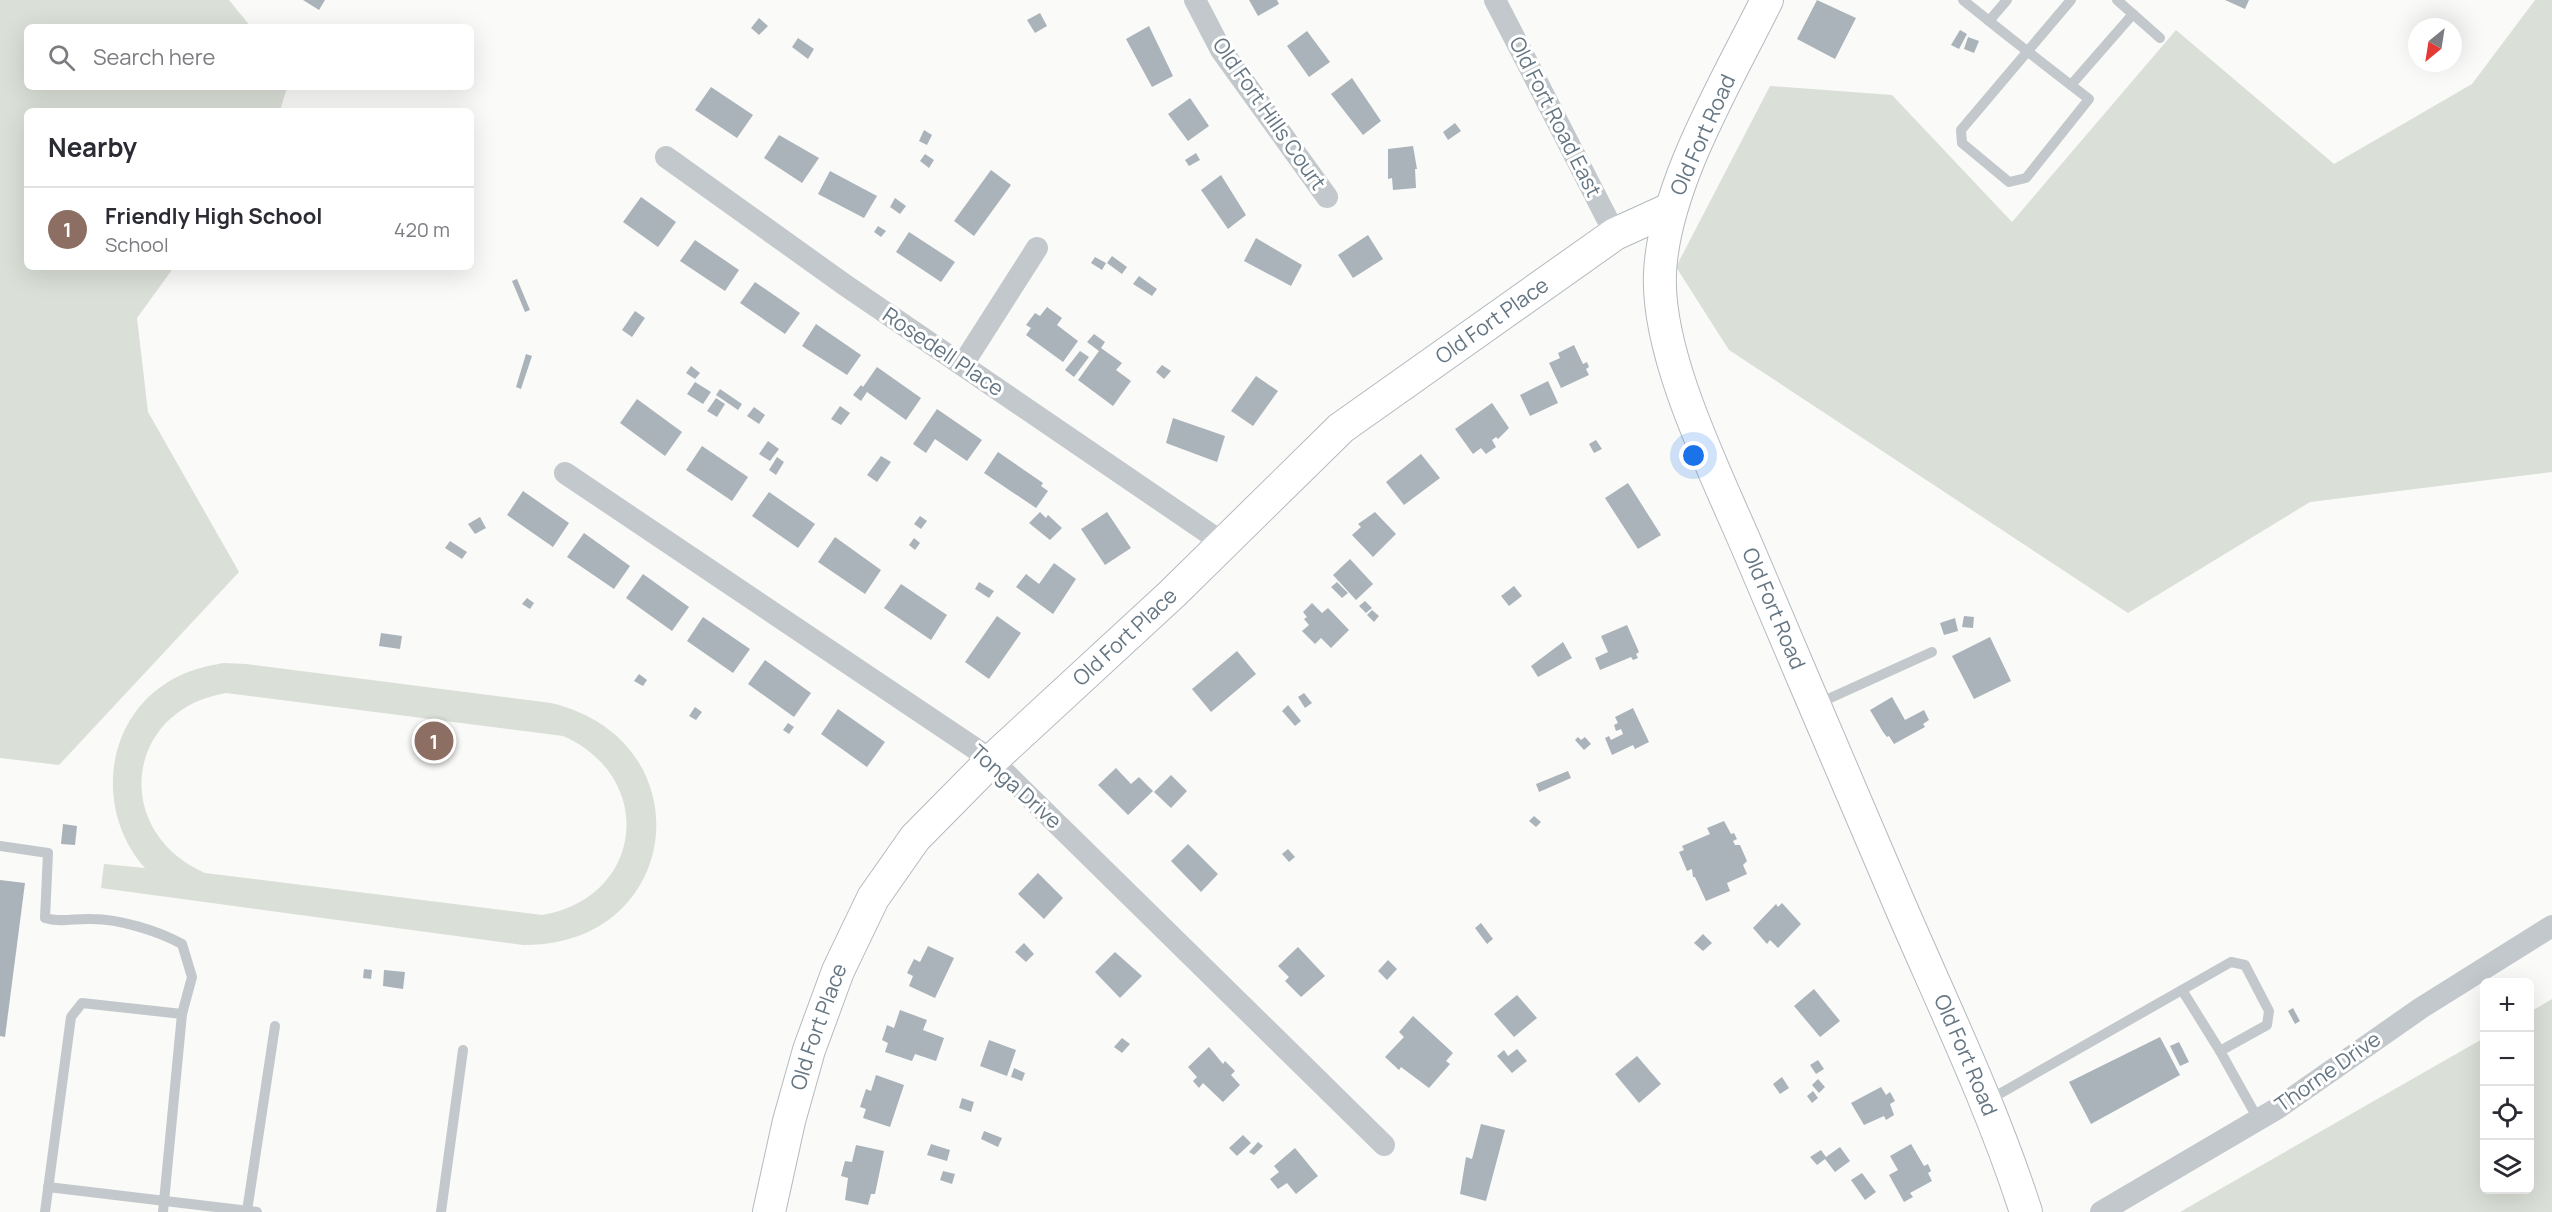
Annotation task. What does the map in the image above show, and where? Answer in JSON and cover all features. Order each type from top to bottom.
[{"type":"street","name":"Old Fort Hills Court","points":[[1195,0],[1221,51],[1327,196]]},
{"type":"street","name":"Old Fort Road East","points":[[1495,0],[1615,234]]},
{"type":"street","name":"Old Fort Road","points":[[1767,0],[1687,166],[1671,209],[1660,272],[1662,314],[1670,352],[1691,412],[2013,1172],[2026,1212]]},
{"type":"street","name":"Rosedell Place","points":[[666,157],[845,285],[1223,543]]},
{"type":"street","name":"Old Fort Place","points":[[769,1212],[789,1121],[808,1050],[838,971],[873,898],[915,838],[992,760],[1172,594],[1341,428],[1615,234],[1671,209]]},
{"type":"street","points":[[963,364],[1037,248]]},
{"type":"street","name":"Tonga Drive","points":[[565,473],[992,760],[1384,1145]]},
{"type":"street","name":"Thorne Drive","points":[[2101,1212],[2258,1119],[2421,1008],[2552,926]]},
{"type":"lane","points":[[1964,0],[1989,21],[2027,50],[2089,99],[2026,178],[2009,182],[1962,144],[1961,130],[2027,50],[2071,0]]},
{"type":"lane","points":[[1989,21],[2007,0]]},
{"type":"lane","points":[[2117,0],[2160,38]]},
{"type":"lane","points":[[2071,85],[2133,14]]},
{"type":"lane","points":[[1814,705],[1932,652]]},
{"type":"lane","points":[[0,846],[48,854],[45,918],[54,921],[94,919],[160,933],[182,944],[192,977],[182,1014],[164,1206]]},
{"type":"lane","points":[[1984,1103],[2231,962],[2245,964],[2270,1011],[2267,1025],[2220,1051]]},
{"type":"lane","points":[[2182,990],[2258,1119]]},
{"type":"lane","points":[[45,1212],[71,1017],[82,1003],[182,1014]]},
{"type":"lane","points":[[48,1186],[164,1206],[252,1211],[275,1026]]},
{"type":"lane","points":[[441,1212],[463,1050]]},
{"type":"shaded area","points":[[0,0],[229,0],[249,24],[24,24],[24,90],[286,90],[281,108],[24,108],[24,270],[172,270],[137,318],[148,412],[239,572],[59,765],[0,758]]},
{"type":"shaded area","points":[[2535,0],[2552,0],[2552,472],[2310,502],[2128,613],[1729,350],[1676,267],[1770,86],[1892,95],[2012,222],[2176,30],[2334,164],[2472,84]]},
{"type":"shaded area","points":[[223,663],[551,703],[601,724],[635,757],[653,796],[655,839],[643,879],[617,913],[577,937],[523,945],[101,888],[104,864],[145,868],[128,845],[118,819],[113,791],[114,764],[122,737],[135,713],[154,692],[179,676]],"holes":[[[226,693],[563,736],[593,755],[614,779],[625,806],[626,834],[618,862],[602,886],[576,904],[542,915],[205,873],[175,854],[154,830],[143,803],[142,774],[150,747],[166,723],[192,704]]]},
{"type":"shaded area","points":[[2552,999],[2552,1212],[2180,1212],[2480,1040],[2480,1194],[2534,1194],[2534,1010]]},
{"type":"building","points":[[303,0],[325,0],[319,10]]},
{"type":"building","points":[[1249,0],[1277,0],[1279,4],[1258,16]]},
{"type":"building","points":[[1817,0],[1856,18],[1835,59],[1797,39]]},
{"type":"building","points":[[2225,0],[2249,0],[2245,9]]},
{"type":"building","points":[[1040,13],[1047,26],[1035,33],[1027,20]]},
{"type":"building","points":[[759,18],[768,26],[759,35],[751,28]]},
{"type":"building","points":[[1149,26],[1173,76],[1152,87],[1126,39]]},
{"type":"building","points":[[1960,30],[1967,34],[1959,49],[1951,45]]},
{"type":"building","points":[[1307,31],[1330,62],[1309,77],[1287,46]]},
{"type":"building","points":[[1968,37],[1979,41],[1974,53],[1964,49]]},
{"type":"building","points":[[798,38],[814,49],[808,59],[792,47]]},
{"type":"building","points":[[1352,78],[1381,121],[1363,135],[1331,94]]},
{"type":"building","points":[[711,87],[753,115],[737,138],[695,110]]},
{"type":"building","points":[[1190,98],[1209,126],[1188,141],[1168,114]]},
{"type":"building","points":[[1455,123],[1461,131],[1448,140],[1443,132]]},
{"type":"building","points":[[924,130],[932,135],[927,145],[919,141]]},
{"type":"building","points":[[779,135],[819,158],[802,183],[764,158]]},
{"type":"building","points":[[1413,146],[1417,169],[1415,169],[1416,188],[1393,190],[1392,178],[1388,179],[1388,149]]},
{"type":"building","points":[[1196,153],[1200,160],[1189,166],[1185,160]]},
{"type":"building","points":[[925,154],[934,160],[929,168],[920,161]]},
{"type":"building","points":[[991,170],[1011,185],[974,236],[954,221]]},
{"type":"building","points":[[830,171],[877,196],[864,218],[818,194]]},
{"type":"building","points":[[1221,175],[1246,215],[1228,229],[1201,190]]},
{"type":"building","points":[[641,197],[676,222],[658,247],[623,222]]},
{"type":"building","points":[[895,198],[906,206],[900,214],[890,207]]},
{"type":"building","points":[[878,226],[886,231],[881,237],[874,232]]},
{"type":"building","points":[[909,232],[955,262],[941,282],[896,252]]},
{"type":"building","points":[[1368,235],[1383,259],[1353,278],[1338,255]]},
{"type":"building","points":[[1256,238],[1302,265],[1291,286],[1244,261]]},
{"type":"building","points":[[695,240],[739,270],[725,291],[680,261]]},
{"type":"building","points":[[1112,256],[1127,267],[1122,274],[1107,263]]},
{"type":"building","points":[[1095,257],[1106,263],[1102,270],[1091,263]]},
{"type":"building","points":[[1139,276],[1157,289],[1152,296],[1133,284]]},
{"type":"building","points":[[517,279],[530,310],[525,312],[512,281]]},
{"type":"building","points":[[755,282],[800,313],[785,334],[740,303]]},
{"type":"building","points":[[1047,307],[1062,318],[1057,325],[1078,341],[1063,362],[1026,335],[1031,328],[1026,325],[1035,313],[1040,316]]},
{"type":"building","points":[[635,311],[645,318],[632,337],[622,330]]},
{"type":"building","points":[[816,324],[861,355],[847,375],[802,346]]},
{"type":"building","points":[[1094,334],[1105,342],[1101,348],[1122,363],[1116,370],[1131,381],[1113,406],[1078,380],[1099,351],[1087,342]]},
{"type":"building","points":[[1574,345],[1583,364],[1587,362],[1589,367],[1586,369],[1589,375],[1561,388],[1549,363],[1560,358],[1558,353]]},
{"type":"building","points":[[1080,351],[1089,357],[1074,377],[1065,370]]},
{"type":"building","points":[[526,354],[532,356],[521,389],[516,387]]},
{"type":"building","points":[[1162,365],[1171,371],[1164,379],[1156,372]]},
{"type":"building","points":[[691,366],[700,373],[695,379],[686,373]]},
{"type":"building","points":[[877,367],[921,398],[906,420],[867,392],[861,401],[853,395],[861,385],[863,387]]},
{"type":"building","points":[[1256,376],[1278,391],[1253,426],[1231,411]]},
{"type":"building","points":[[1548,381],[1558,403],[1530,416],[1520,395]]},
{"type":"building","points":[[695,382],[711,392],[703,404],[687,394]]},
{"type":"building","points":[[720,389],[742,404],[738,410],[716,395]]},
{"type":"building","points":[[716,398],[725,404],[717,417],[707,411]]},
{"type":"building","points":[[637,399],[682,432],[665,456],[620,423]]},
{"type":"building","points":[[1492,403],[1509,428],[1498,439],[1496,437],[1492,440],[1496,447],[1486,454],[1481,448],[1473,454],[1455,429]]},
{"type":"building","points":[[840,406],[850,413],[841,425],[831,419]]},
{"type":"building","points":[[754,407],[765,415],[759,424],[747,416]]},
{"type":"building","points":[[937,409],[982,440],[967,461],[935,439],[926,453],[913,444]]},
{"type":"building","points":[[1173,418],[1225,436],[1217,462],[1166,443]]},
{"type":"building","points":[[1596,440],[1602,449],[1594,453],[1589,444]]},
{"type":"building","points":[[768,441],[779,449],[770,461],[759,454]]},
{"type":"building","points":[[702,446],[748,477],[732,501],[686,470]]},
{"type":"building","points":[[998,452],[1043,483],[1041,486],[1048,491],[1036,508],[984,473]]},
{"type":"building","points":[[1421,454],[1440,478],[1404,505],[1386,482]]},
{"type":"building","points":[[881,456],[891,462],[877,482],[867,475]]},
{"type":"building","points":[[777,457],[784,462],[776,475],[769,470]]},
{"type":"building","points":[[1628,483],[1661,535],[1638,549],[1605,498]]},
{"type":"building","points":[[523,491],[569,523],[553,547],[507,515]]},
{"type":"building","points":[[769,492],[815,524],[798,548],[752,516]]},
{"type":"building","points":[[1040,512],[1046,518],[1048,515],[1062,528],[1050,540],[1029,523]]},
{"type":"building","points":[[1107,512],[1131,548],[1105,565],[1081,529]]},
{"type":"building","points":[[1375,512],[1396,534],[1373,557],[1352,535],[1361,527],[1358,524]]},
{"type":"building","points":[[920,516],[927,521],[921,529],[914,524]]},
{"type":"building","points":[[480,517],[486,528],[475,534],[468,524]]},
{"type":"building","points":[[584,533],[630,566],[614,589],[567,557]]},
{"type":"building","points":[[835,537],[881,570],[865,594],[818,562]]},
{"type":"building","points":[[914,538],[920,543],[915,550],[909,545]]},
{"type":"building","points":[[450,541],[467,552],[462,559],[445,548]]},
{"type":"building","points":[[1350,559],[1373,584],[1356,600],[1333,575]]},
{"type":"building","points":[[1054,563],[1076,579],[1053,614],[1016,587],[1026,574],[1039,584]]},
{"type":"building","points":[[643,574],[689,607],[672,631],[626,598]]},
{"type":"building","points":[[979,582],[994,591],[989,598],[975,589]]},
{"type":"building","points":[[1337,582],[1348,593],[1342,598],[1331,587]]},
{"type":"building","points":[[901,584],[947,615],[931,640],[884,608]]},
{"type":"building","points":[[1514,586],[1522,596],[1509,606],[1501,596]]},
{"type":"building","points":[[527,598],[534,603],[530,609],[522,604]]},
{"type":"building","points":[[1365,601],[1372,608],[1366,613],[1359,606]]},
{"type":"building","points":[[1312,603],[1322,613],[1328,608],[1349,630],[1331,648],[1321,638],[1315,644],[1302,631],[1309,625],[1304,619],[1307,617],[1303,612]]},
{"type":"building","points":[[1372,610],[1379,616],[1374,622],[1367,615]]},
{"type":"building","points":[[997,616],[1021,633],[989,679],[965,662]]},
{"type":"building","points":[[1964,616],[1974,617],[1973,628],[1962,627]]},
{"type":"building","points":[[703,617],[750,649],[733,673],[687,641]]},
{"type":"building","points":[[1955,618],[1958,631],[1944,635],[1940,623]]},
{"type":"building","points":[[1627,625],[1639,652],[1636,654],[1638,658],[1633,660],[1631,657],[1600,670],[1595,658],[1608,652],[1601,636]]},
{"type":"building","points":[[381,633],[402,636],[400,649],[379,646]]},
{"type":"building","points":[[1990,637],[2011,681],[1974,699],[1952,656]]},
{"type":"building","points":[[1563,642],[1572,658],[1538,677],[1531,666]]},
{"type":"building","points":[[1237,651],[1256,674],[1211,712],[1192,689]]},
{"type":"building","points":[[765,660],[811,693],[794,717],[748,684]]},
{"type":"building","points":[[639,674],[647,680],[643,686],[634,681]]},
{"type":"building","points":[[1304,693],[1312,703],[1305,708],[1298,697]]},
{"type":"building","points":[[1892,697],[1905,720],[1924,710],[1929,720],[1923,724],[1925,727],[1894,744],[1883,732],[1870,710]]},
{"type":"building","points":[[1288,705],[1301,721],[1295,726],[1282,711]]},
{"type":"building","points":[[695,707],[702,712],[696,720],[689,716]]},
{"type":"building","points":[[1633,708],[1649,742],[1635,749],[1633,745],[1612,755],[1605,738],[1609,736],[1611,740],[1623,734],[1621,729],[1616,731],[1614,725],[1618,723],[1615,717]]},
{"type":"building","points":[[838,709],[885,742],[867,767],[821,734]]},
{"type":"building","points":[[788,723],[794,727],[789,734],[783,730]]},
{"type":"building","points":[[1578,737],[1581,740],[1585,737],[1591,744],[1584,750],[1575,740]]},
{"type":"building","points":[[1116,768],[1131,784],[1139,777],[1153,791],[1128,815],[1098,785]]},
{"type":"building","points":[[1568,771],[1571,778],[1539,792],[1536,784]]},
{"type":"building","points":[[1171,775],[1187,791],[1171,808],[1154,792]]},
{"type":"building","points":[[1534,816],[1541,822],[1536,827],[1529,821]]},
{"type":"building","points":[[1724,821],[1731,834],[1734,833],[1737,839],[1733,841],[1735,845],[1740,845],[1747,861],[1743,865],[1747,874],[1727,883],[1730,891],[1706,901],[1693,877],[1692,869],[1687,871],[1679,852],[1684,850],[1682,846],[1710,834],[1707,828]]},
{"type":"building","points":[[63,824],[77,826],[75,845],[61,844]]},
{"type":"building","points":[[1188,844],[1218,874],[1201,892],[1171,861]]},
{"type":"building","points":[[1288,849],[1295,857],[1289,862],[1282,854]]},
{"type":"building","points":[[1038,873],[1063,898],[1044,919],[1018,894]]},
{"type":"building","points":[[0,880],[25,883],[5,1037],[0,1036]]},
{"type":"building","points":[[1782,903],[1801,924],[1778,948],[1770,940],[1767,944],[1753,928],[1776,904],[1778,907]]},
{"type":"building","points":[[1481,923],[1493,939],[1487,944],[1475,928]]},
{"type":"building","points":[[1703,934],[1712,943],[1703,951],[1694,943]]},
{"type":"building","points":[[1024,943],[1034,954],[1026,962],[1015,952]]},
{"type":"building","points":[[928,946],[954,958],[935,998],[909,986],[913,976],[907,973],[914,959],[920,962]]},
{"type":"building","points":[[1298,947],[1325,976],[1301,997],[1285,981],[1289,977],[1278,966]]},
{"type":"building","points":[[1115,952],[1142,976],[1120,998],[1095,972]]},
{"type":"building","points":[[1388,960],[1397,969],[1387,980],[1378,971]]},
{"type":"building","points":[[364,969],[372,970],[371,979],[363,978]]},
{"type":"building","points":[[384,970],[405,972],[403,989],[383,986]]},
{"type":"building","points":[[1814,989],[1840,1021],[1820,1037],[1794,1006]]},
{"type":"building","points":[[1517,995],[1537,1018],[1514,1037],[1494,1014]]},
{"type":"building","points":[[2293,1008],[2300,1021],[2295,1024],[2288,1011]]},
{"type":"building","points":[[900,1010],[927,1020],[923,1030],[944,1038],[936,1061],[915,1054],[912,1061],[885,1052],[888,1043],[882,1040],[887,1025],[894,1028]]},
{"type":"building","points":[[1413,1016],[1453,1053],[1446,1061],[1450,1064],[1429,1088],[1401,1067],[1399,1070],[1385,1057],[1404,1037],[1399,1032]]},
{"type":"building","points":[[2160,1037],[2180,1075],[2091,1124],[2069,1082]]},
{"type":"building","points":[[1122,1038],[1130,1044],[1122,1053],[1114,1047]]},
{"type":"building","points":[[989,1040],[1016,1050],[1007,1076],[980,1066]]},
{"type":"building","points":[[2179,1042],[2189,1062],[2180,1066],[2170,1046]]},
{"type":"building","points":[[1209,1047],[1223,1064],[1225,1061],[1235,1071],[1231,1075],[1240,1085],[1223,1102],[1203,1083],[1199,1088],[1193,1081],[1197,1077],[1188,1067]]},
{"type":"building","points":[[1517,1049],[1527,1061],[1512,1073],[1497,1056],[1504,1050],[1508,1056]]},
{"type":"building","points":[[1637,1056],[1661,1084],[1639,1103],[1615,1074]]},
{"type":"building","points":[[1818,1060],[1824,1069],[1816,1074],[1810,1065]]},
{"type":"building","points":[[1014,1068],[1025,1073],[1022,1081],[1011,1077]]},
{"type":"building","points":[[876,1075],[904,1085],[890,1127],[863,1118],[866,1109],[860,1107],[866,1089],[871,1091]]},
{"type":"building","points":[[1782,1077],[1789,1088],[1780,1094],[1773,1084]]},
{"type":"building","points":[[1818,1079],[1825,1087],[1819,1093],[1812,1085]]},
{"type":"building","points":[[1881,1087],[1886,1095],[1890,1092],[1895,1101],[1890,1104],[1894,1115],[1886,1120],[1884,1116],[1864,1125],[1851,1103]]},
{"type":"building","points":[[1813,1091],[1818,1098],[1812,1103],[1807,1096]]},
{"type":"building","points":[[962,1098],[974,1102],[971,1112],[959,1108]]},
{"type":"building","points":[[1481,1124],[1505,1130],[1486,1201],[1460,1194],[1466,1157],[1472,1159]]},
{"type":"building","points":[[984,1131],[1002,1138],[998,1147],[981,1139]]},
{"type":"building","points":[[1243,1135],[1251,1143],[1237,1156],[1229,1148]]},
{"type":"building","points":[[1258,1142],[1263,1146],[1254,1155],[1249,1152]]},
{"type":"building","points":[[931,1144],[950,1150],[947,1161],[927,1155]]},
{"type":"building","points":[[1911,1144],[1924,1166],[1928,1164],[1931,1171],[1928,1173],[1932,1181],[1910,1193],[1913,1197],[1904,1202],[1889,1175],[1898,1170],[1890,1156]]},
{"type":"building","points":[[856,1145],[884,1151],[875,1194],[871,1194],[868,1205],[845,1200],[848,1178],[841,1176],[845,1161],[852,1162]]},
{"type":"building","points":[[1840,1147],[1850,1161],[1835,1172],[1825,1159],[1817,1165],[1810,1157],[1821,1150],[1826,1157]]},
{"type":"building","points":[[1295,1148],[1318,1176],[1296,1194],[1287,1183],[1278,1189],[1270,1179],[1279,1172],[1274,1166]]},
{"type":"building","points":[[943,1171],[955,1174],[952,1184],[940,1180]]},
{"type":"building","points":[[1862,1173],[1876,1192],[1865,1200],[1851,1180]]},
{"type":"place","name":"Friendly High School","points":[[434,741]]}]
